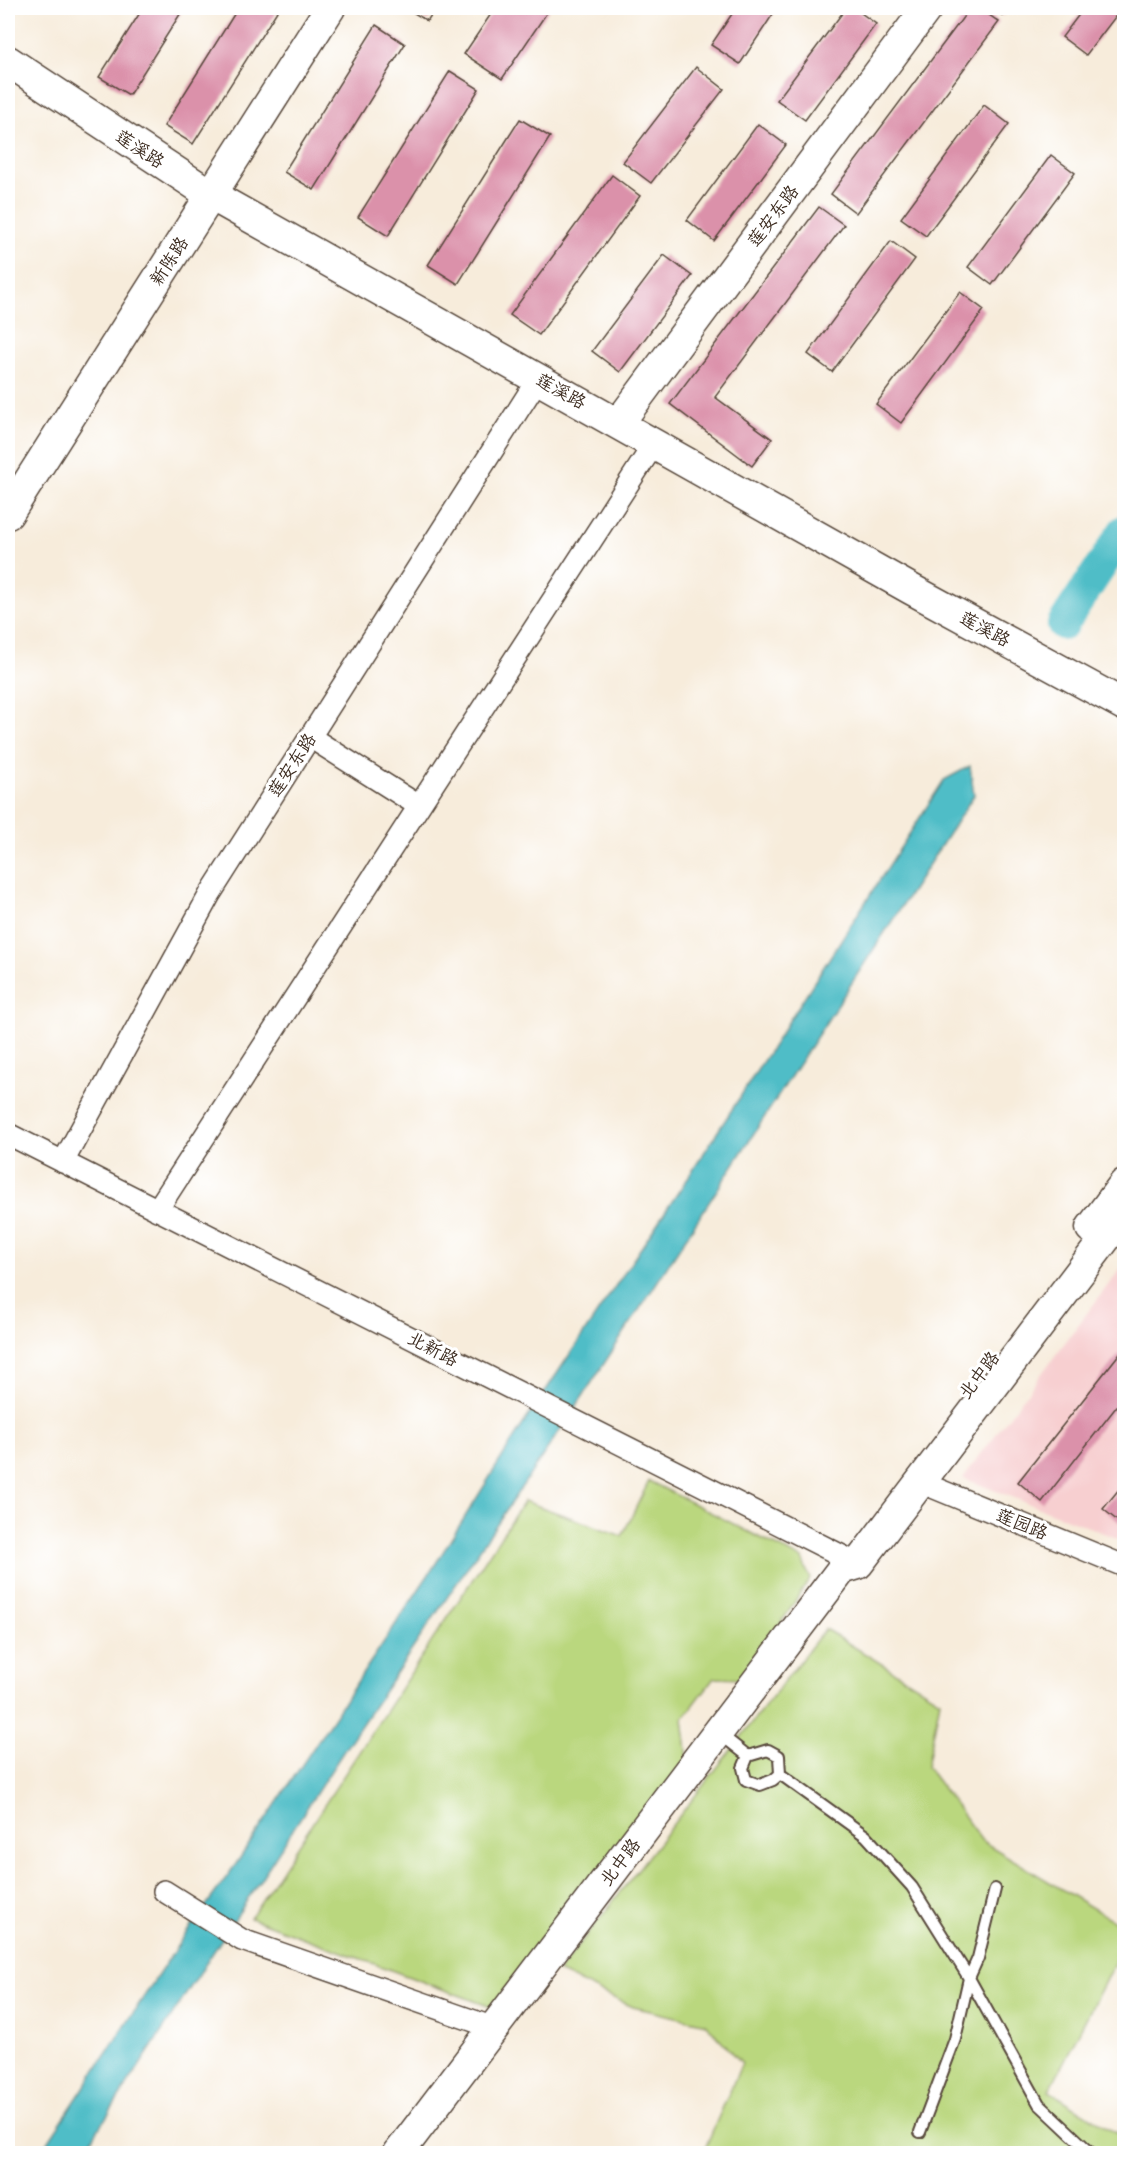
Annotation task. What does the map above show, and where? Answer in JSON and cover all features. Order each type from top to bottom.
[{"type":"street","name":"新陈路","points":[[8,514],[330,8]]},
{"type":"street","name":"莲安东路","points":[[618,424],[927,8]]},
{"type":"street","name":"莲溪路","points":[[18,68],[211,195],[911,589],[1125,705]]},
{"type":"street","name":"莲安东路","points":[[63,1162],[188,931],[538,379]]},
{"type":"street","points":[[157,1210],[654,444]]},
{"type":"street","points":[[310,737],[419,806]]},
{"type":"street","name":"北新路","points":[[8,1134],[530,1398],[847,1563]]},
{"type":"street","name":"北中路","points":[[398,2154],[847,1563],[1125,1184]]},
{"type":"street","name":"北中路","points":[[847,1563],[920,1482],[1125,1214]]},
{"type":"street","name":"莲园路","points":[[920,1482],[1125,1566]]},
{"type":"street","points":[[164,1891],[229,1934],[494,2028]]},
{"type":"lane","points":[[718,1733],[748,1756]]},
{"type":"lane","points":[[748,1756],[768,1749],[779,1756],[780,1774]]},
{"type":"lane","points":[[748,1756],[744,1768],[746,1780],[760,1785],[780,1774]]},
{"type":"lane","points":[[780,1774],[866,1836],[912,1887],[969,1978],[1039,2104],[1092,2154]]},
{"type":"lane","points":[[920,2132],[955,2039],[969,1978],[978,1958],[994,1889]]},
{"type":"shaded area","points":[[1124,1264],[1124,1541],[963,1478]]},
{"type":"green space","points":[[649,1481],[802,1559],[810,1579],[744,1679],[714,1678],[683,1719],[688,1759],[491,2007],[250,1918],[524,1501],[622,1536]]},
{"type":"green space","points":[[825,1629],[940,1700],[927,1767],[982,1841],[1124,1927],[1124,1944],[1049,2091],[1124,2138],[1124,2153],[703,2153],[742,2063],[706,2024],[633,2007],[558,1972]]},
{"type":"water","points":[[1124,509],[1124,555],[1087,614],[1065,622],[1063,602]]},
{"type":"water","points":[[970,766],[974,795],[583,1396],[345,1749],[83,2153],[40,2154],[182,1939],[236,1864],[433,1568],[516,1435],[693,1170],[944,780]]},
{"type":"building","points":[[143,8],[184,8],[129,95],[99,77]]},
{"type":"building","points":[[238,8],[279,8],[193,144],[164,126]]},
{"type":"building","points":[[406,8],[436,8],[427,21]]},
{"type":"building","points":[[495,8],[550,8],[502,79],[464,54]]},
{"type":"building","points":[[736,8],[777,8],[740,64],[711,45]]},
{"type":"building","points":[[846,8],[854,8],[876,24],[805,120],[777,100]]},
{"type":"building","points":[[970,8],[979,8],[999,22],[856,213],[831,194]]},
{"type":"building","points":[[992,8],[1009,8],[1003,16]]},
{"type":"building","points":[[1084,8],[1122,8],[1086,55],[1062,37]]},
{"type":"building","points":[[376,25],[405,44],[314,190],[284,172]]},
{"type":"building","points":[[696,67],[724,89],[651,183],[623,162]]},
{"type":"building","points":[[450,71],[479,89],[388,236],[358,217]]},
{"type":"building","points":[[984,105],[1009,124],[926,236],[901,218]]},
{"type":"building","points":[[520,119],[550,137],[458,284],[428,265]]},
{"type":"building","points":[[758,124],[786,145],[714,241],[687,220]]},
{"type":"building","points":[[1051,155],[1075,173],[992,285],[968,267]]},
{"type":"building","points":[[612,175],[640,196],[539,335],[510,315]]},
{"type":"building","points":[[819,207],[844,225],[715,397],[772,439],[752,466],[670,404]]},
{"type":"building","points":[[891,241],[915,259],[832,372],[808,354]]},
{"type":"building","points":[[664,255],[692,276],[620,372],[592,351]]},
{"type":"building","points":[[960,292],[984,310],[901,423],[876,404]]},
{"type":"building","points":[[1124,1348],[1124,1397],[1042,1502],[1018,1482]]},
{"type":"building","points":[[1124,1483],[1124,1526],[1103,1509]]},
{"type":"waterway","points":[[1063,624],[1124,531]]}]
